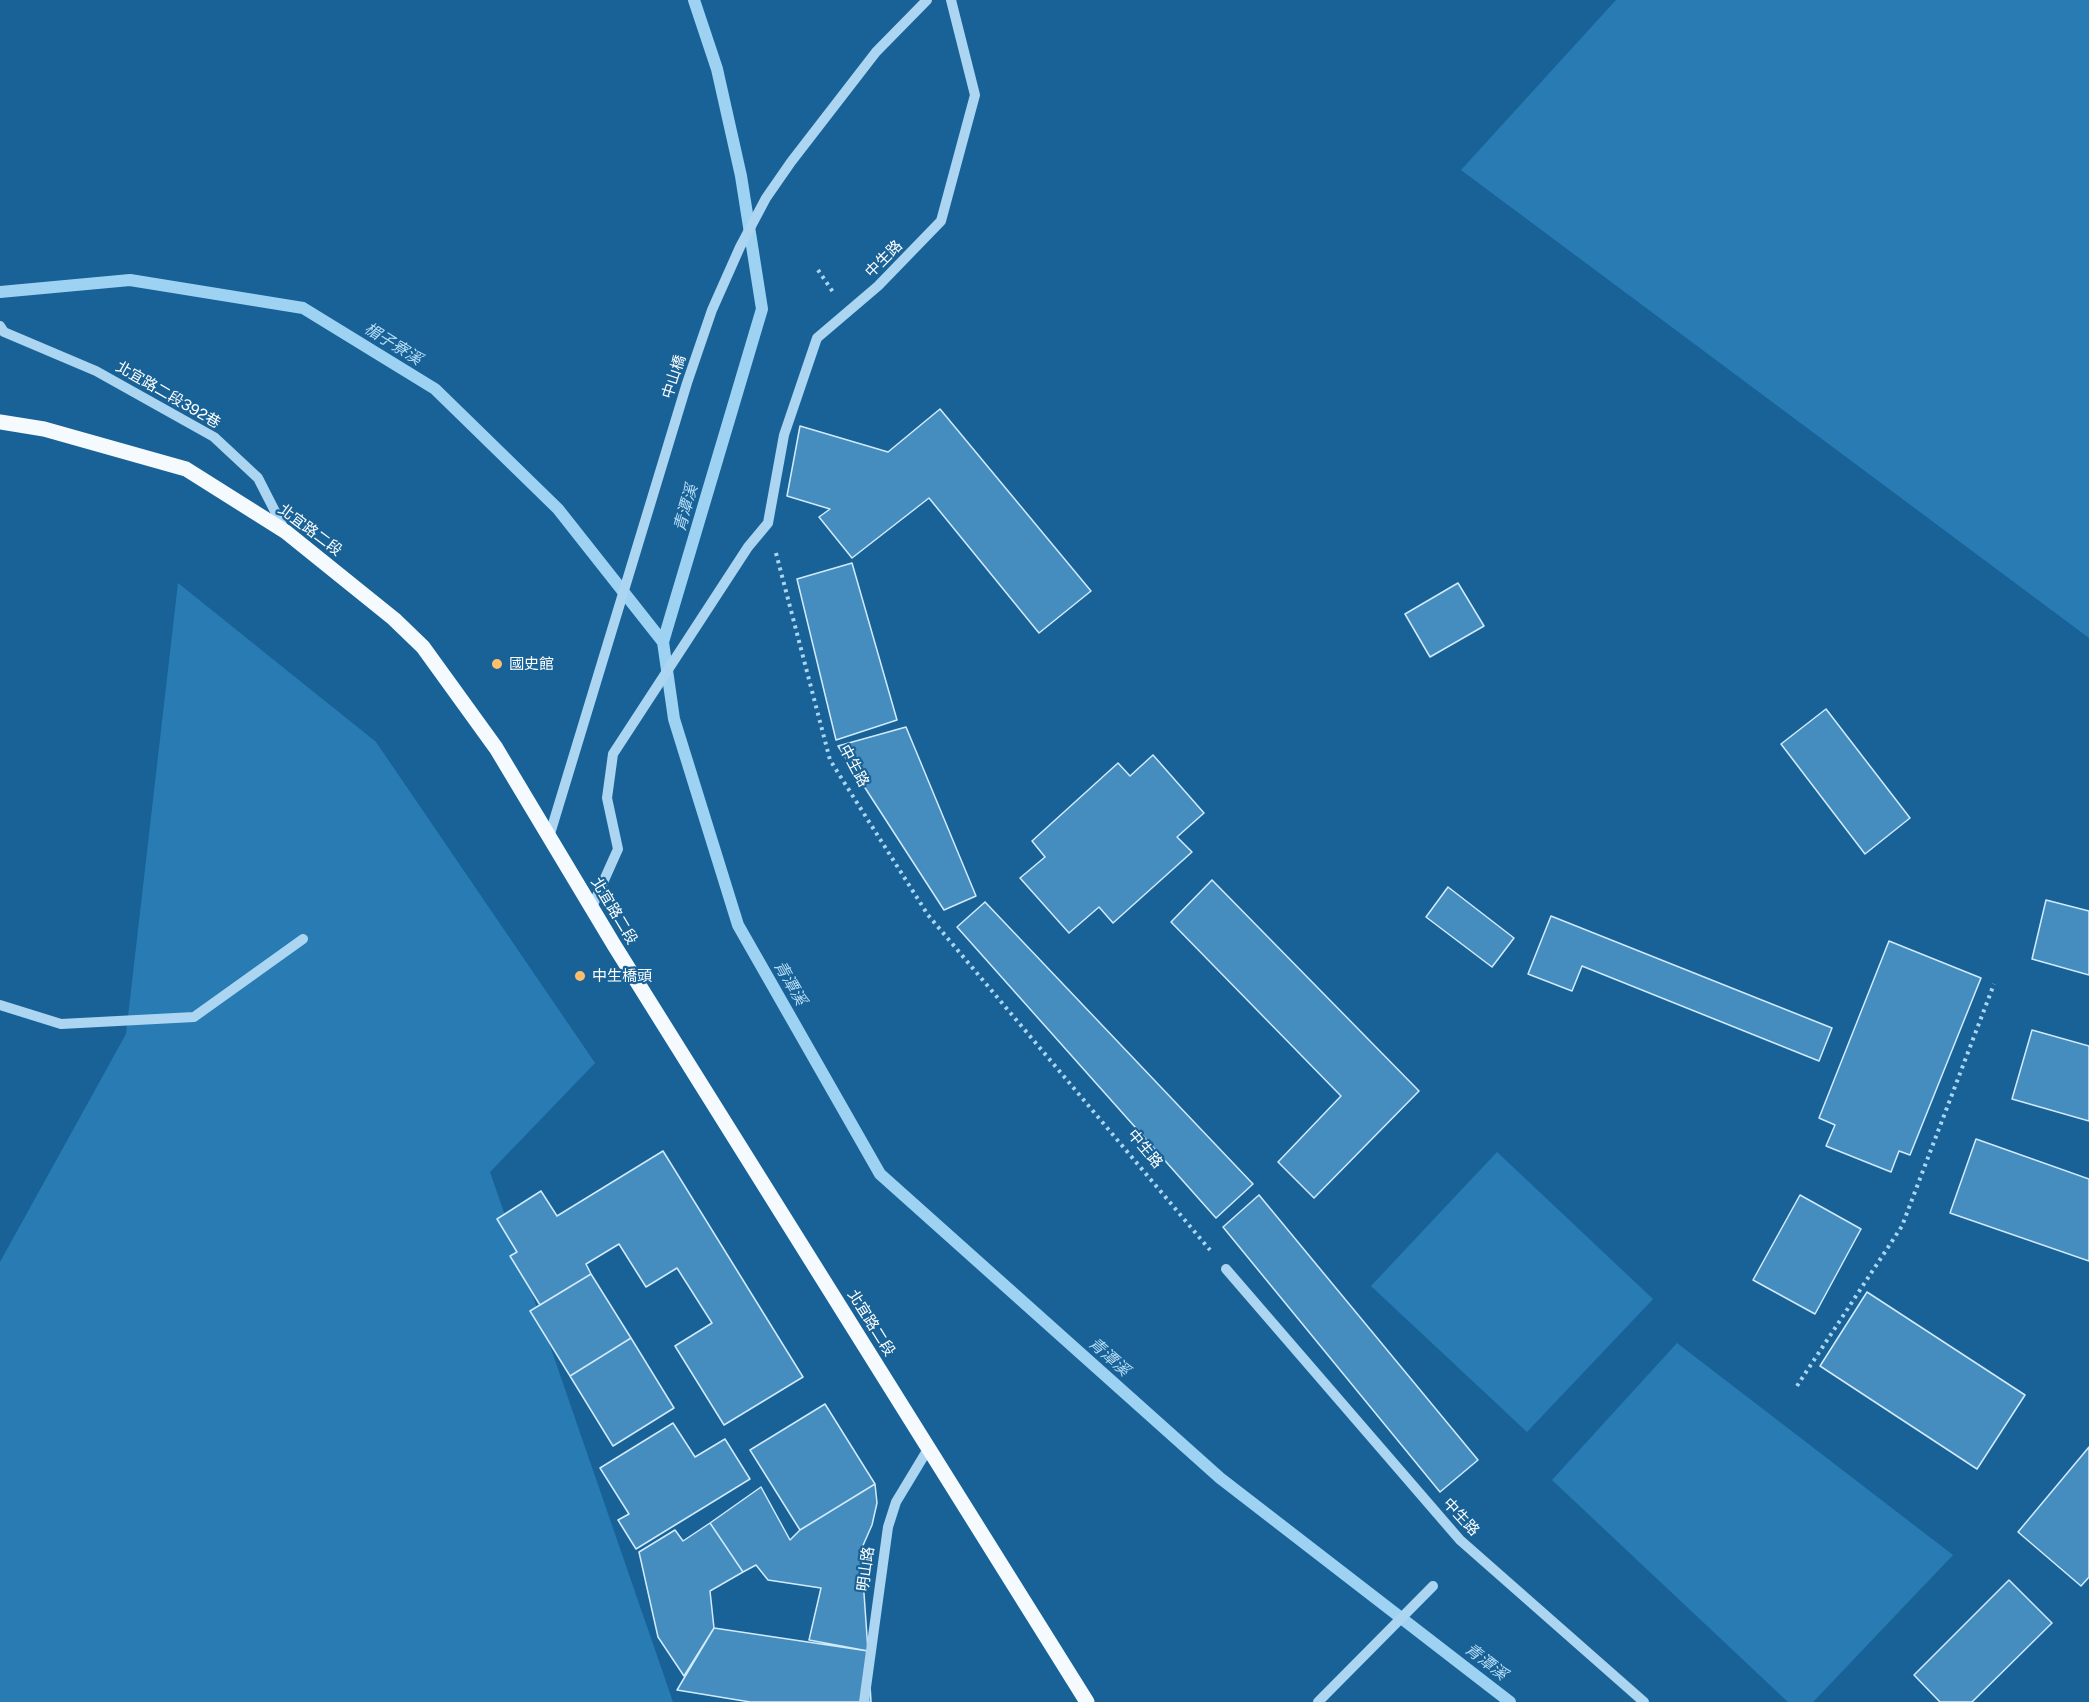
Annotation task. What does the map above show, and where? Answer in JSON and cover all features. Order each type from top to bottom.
[{"type":"main road","name":"北宜路二段","points":[[0,422],[44,429],[186,469],[285,532],[394,619],[423,647],[496,748],[592,907],[1087,1702]]},
{"type":"street","name":"中山橋","points":[[549,837],[687,383],[721,289],[766,198],[876,52],[927,0]]},
{"type":"street","name":"中生路","points":[[592,907],[618,849],[607,798],[613,754],[748,547],[768,523],[784,435],[817,338],[878,286],[940,221],[975,95],[951,0]]},
{"type":"street","name":"北宜路二段392巷","points":[[0,326],[4,332],[96,370],[214,437],[258,478],[285,532]]},
{"type":"street","points":[[0,1005],[61,1024],[194,1017],[303,939]]},
{"type":"street","name":"中生路","points":[[1226,1269],[1460,1540],[1644,1702]]},
{"type":"street","name":"明山路","points":[[864,1702],[888,1527],[896,1502],[928,1449]]},
{"type":"street","points":[[1321,1699],[1433,1586]]},
{"type":"path","name":"中生路","points":[[768,523],[830,760],[928,915],[1226,1269]]},
{"type":"path","points":[[1797,1386],[1902,1226],[1994,984]]},
{"type":"shaded area","points":[[1616,0],[2089,0],[2089,638],[1461,170]]},
{"type":"shaded area","points":[[178,583],[376,742],[595,1063],[490,1172],[673,1702],[0,1702],[0,1262],[126,1034]]},
{"type":"shaded area","points":[[1497,1152],[1653,1299],[1527,1432],[1371,1286]]},
{"type":"shaded area","points":[[1677,1343],[1953,1555],[1813,1702],[1788,1702],[1552,1480]]},
{"type":"building","points":[[940,409],[1091,591],[1039,633],[929,498],[852,558],[819,517],[830,509],[787,496],[800,426],[888,452]]},
{"type":"building","points":[[852,563],[897,720],[836,740],[797,579]]},
{"type":"building","points":[[1458,583],[1484,626],[1430,657],[1405,614]]},
{"type":"building","points":[[1826,709],[1910,818],[1865,854],[1781,744]]},
{"type":"building","points":[[906,727],[976,896],[944,910],[838,746]]},
{"type":"building","points":[[1153,755],[1204,813],[1177,837],[1192,852],[1113,923],[1099,907],[1069,933],[1020,878],[1045,857],[1032,841],[1118,763],[1130,776]]},
{"type":"building","points":[[1212,880],[1419,1091],[1314,1198],[1278,1162],[1341,1096],[1171,922]]},
{"type":"building","points":[[1448,887],[1514,938],[1492,967],[1426,917]]},
{"type":"building","points":[[2046,900],[2089,911],[2089,975],[2032,959]]},
{"type":"building","points":[[985,902],[1253,1184],[1216,1218],[957,927]]},
{"type":"building","points":[[1551,916],[1832,1028],[1819,1061],[1582,966],[1572,991],[1528,974]]},
{"type":"building","points":[[1889,941],[1981,978],[1910,1155],[1899,1151],[1891,1172],[1826,1146],[1835,1125],[1819,1118]]},
{"type":"building","points":[[2032,1030],[2089,1046],[2089,1121],[2012,1099]]},
{"type":"building","points":[[1976,1139],[2089,1179],[2089,1261],[1950,1213]]},
{"type":"building","points":[[663,1151],[803,1377],[724,1425],[675,1346],[712,1323],[677,1268],[646,1287],[619,1244],[586,1264],[591,1274],[540,1305],[510,1256],[517,1252],[497,1219],[541,1191],[557,1216]]},
{"type":"building","points":[[1259,1195],[1478,1460],[1440,1492],[1223,1227]]},
{"type":"building","points":[[1800,1195],[1861,1229],[1815,1314],[1753,1280]]},
{"type":"building","points":[[591,1274],[631,1338],[570,1376],[530,1311]]},
{"type":"building","points":[[1867,1292],[2025,1395],[1977,1469],[1820,1366]]},
{"type":"building","points":[[631,1338],[674,1408],[613,1446],[570,1376]]},
{"type":"building","points":[[825,1404],[875,1484],[800,1530],[750,1450]]},
{"type":"building","points":[[673,1423],[695,1457],[725,1439],[750,1479],[636,1549],[618,1520],[629,1514],[600,1468]]},
{"type":"building","points":[[2089,1447],[2089,1577],[2081,1586],[2018,1532]]},
{"type":"building","points":[[875,1484],[877,1503],[872,1525],[861,1550],[868,1651],[809,1640],[821,1588],[768,1580],[756,1565],[743,1572],[710,1523],[761,1487],[790,1540],[800,1530]]},
{"type":"building","points":[[710,1523],[743,1572],[710,1591],[714,1628],[684,1676],[658,1637],[639,1552],[675,1530],[683,1541]]},
{"type":"building","points":[[2009,1580],[2052,1623],[1972,1702],[1940,1702],[1914,1675]]},
{"type":"building","points":[[714,1628],[868,1651],[871,1702],[750,1702],[677,1690]]},
{"type":"waterway","name":"青潭溪","points":[[694,0],[717,69],[741,176],[762,309],[663,642],[674,719],[738,925],[880,1174],[1220,1478],[1510,1702]]},
{"type":"waterway","name":"楣子寮溪","points":[[0,292],[130,280],[303,308],[435,389],[558,509],[663,642]]},
{"type":"place","name":"國史館","points":[[497,664]]},
{"type":"place","name":"中生橋頭","points":[[580,976]]}]
